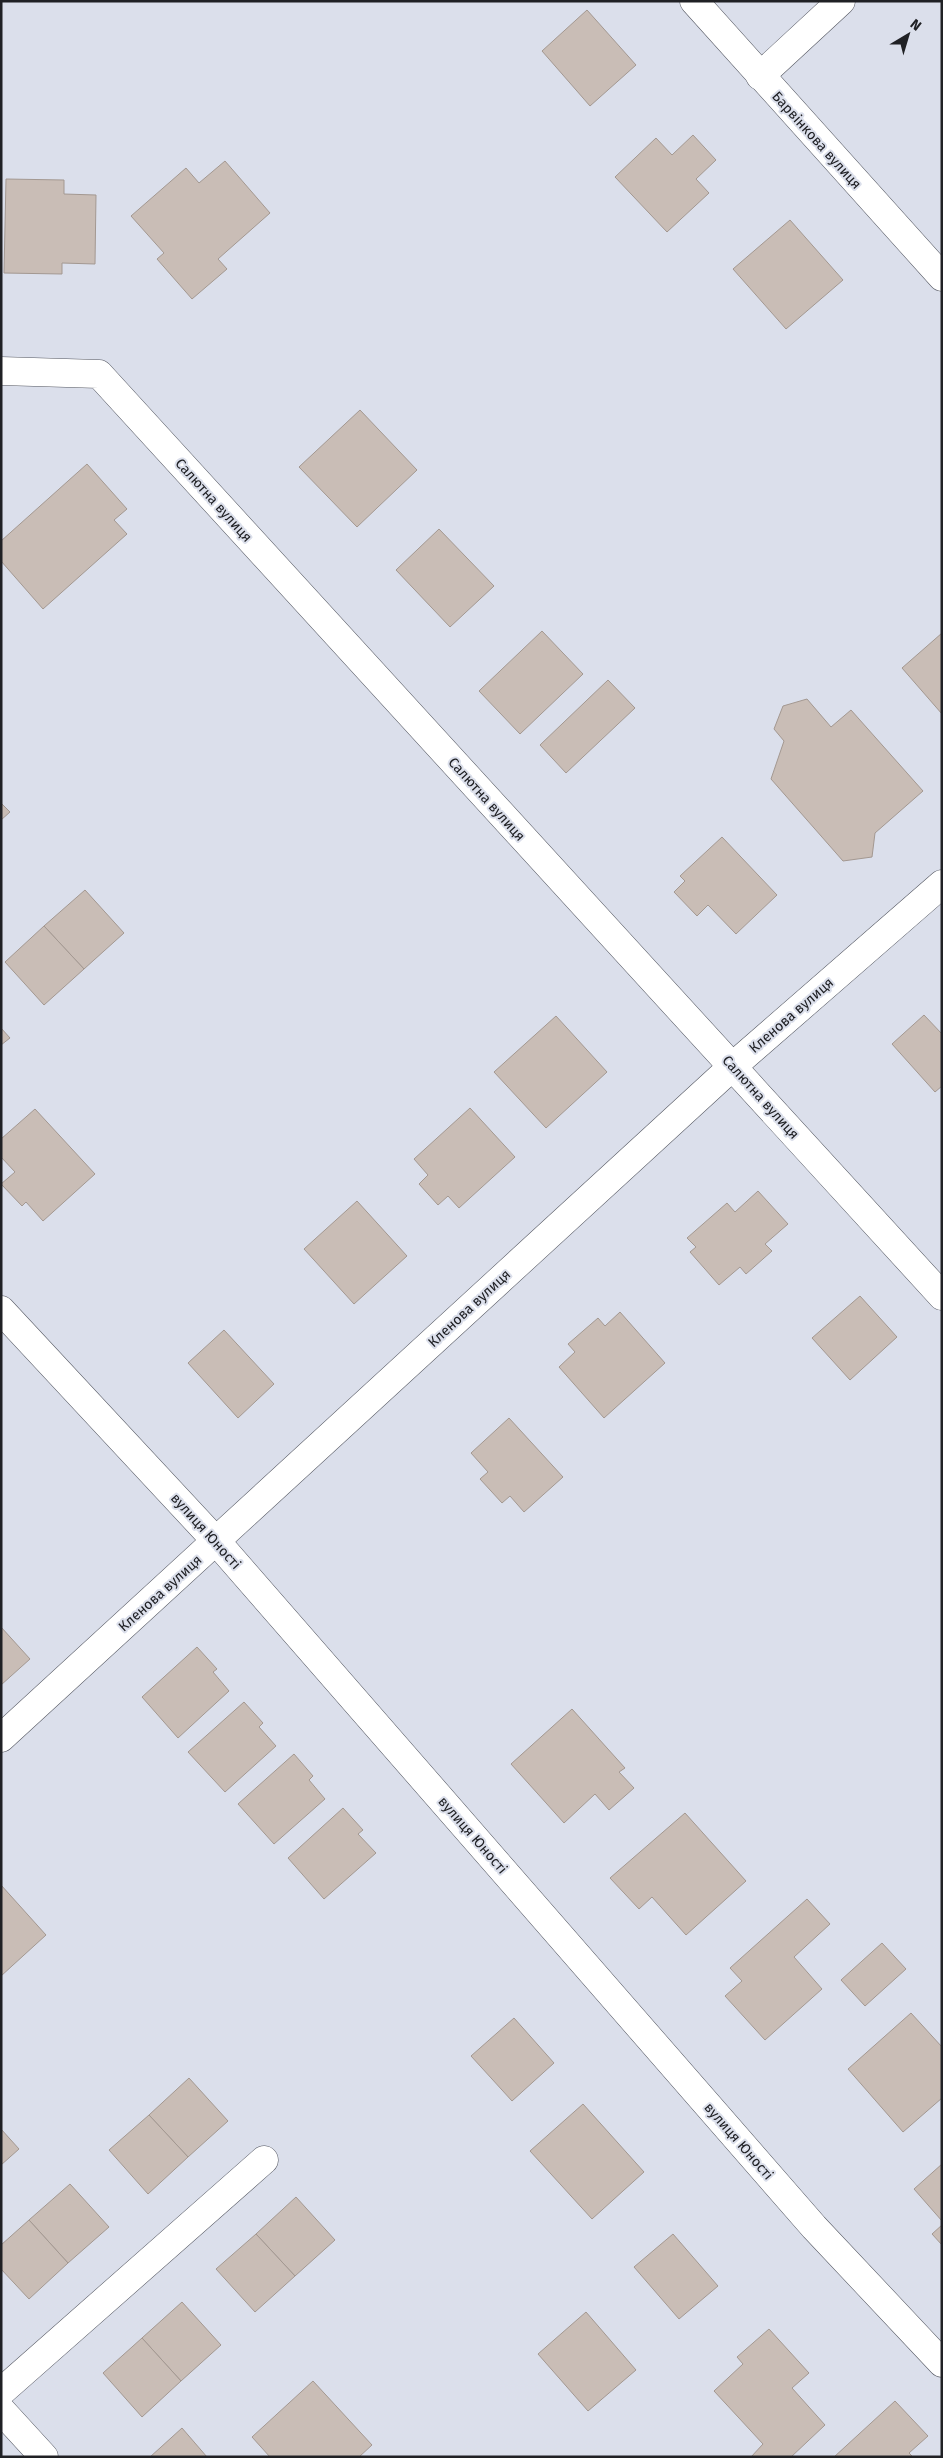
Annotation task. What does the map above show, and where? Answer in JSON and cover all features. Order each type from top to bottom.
[{"type":"street","name":"Барвінкова вулиця","points":[[694,1],[942,277]]},
{"type":"street","points":[[760,76],[841,1]]},
{"type":"street","name":"Салютна вулиця","points":[[1,371],[100,374],[942,1296]]},
{"type":"street","name":"Кленова вулиця","points":[[1,1738],[733,1066],[942,884]]},
{"type":"street","name":"вулиця Юності","points":[[1,1310],[216,1541],[807,2219],[942,2363]]},
{"type":"street","points":[[1,2392],[264,2160]]},
{"type":"street","points":[[1,2410],[44,2457]]},
{"type":"building","points":[[587,10],[636,65],[590,106],[542,51]]},
{"type":"building","points":[[693,135],[716,160],[696,179],[709,193],[667,232],[615,177],[656,138],[672,155]]},
{"type":"building","points":[[225,161],[270,213],[218,259],[227,269],[192,299],[157,259],[164,253],[131,216],[186,168],[199,183]]},
{"type":"building","points":[[6,179],[64,180],[64,194],[96,195],[95,264],[62,263],[62,274],[4,273]]},
{"type":"building","points":[[790,220],[843,280],[786,329],[733,269]]},
{"type":"building","points":[[360,410],[417,470],[357,527],[299,467]]},
{"type":"building","points":[[87,464],[127,509],[114,520],[127,534],[43,609],[1,561],[1,541]]},
{"type":"building","points":[[439,529],[494,586],[450,627],[396,570]]},
{"type":"building","points":[[542,631],[583,674],[520,734],[479,691]]},
{"type":"building","points":[[942,633],[942,714],[902,668]]},
{"type":"building","points":[[608,680],[635,708],[566,773],[540,745]]},
{"type":"building","points":[[807,699],[831,727],[851,710],[923,791],[875,833],[872,857],[843,861],[771,779],[784,741],[774,729],[783,706]]},
{"type":"building","points":[[1,803],[10,812],[1,820]]},
{"type":"building","points":[[722,837],[777,895],[736,934],[708,905],[697,916],[674,892],[685,881],[680,876]]},
{"type":"building","points":[[85,890],[124,933],[84,969],[44,926]]},
{"type":"building","points":[[44,926],[84,969],[44,1005],[5,962]]},
{"type":"building","points":[[924,1015],[942,1034],[942,1086],[935,1092],[892,1044]]},
{"type":"building","points":[[556,1016],[607,1072],[546,1128],[494,1072]]},
{"type":"building","points":[[1,1028],[10,1038],[1,1045]]},
{"type":"building","points":[[470,1108],[515,1157],[459,1208],[448,1196],[438,1205],[419,1184],[428,1175],[414,1159]]},
{"type":"building","points":[[35,1109],[95,1174],[43,1221],[26,1202],[22,1206],[1,1184],[15,1172],[1,1157],[1,1139]]},
{"type":"building","points":[[758,1191],[788,1224],[765,1244],[772,1251],[746,1274],[740,1267],[719,1285],[690,1252],[696,1247],[687,1238],[727,1203],[735,1212]]},
{"type":"building","points":[[357,1201],[407,1256],[354,1304],[304,1249]]},
{"type":"building","points":[[860,1296],[897,1337],[850,1380],[812,1338]]},
{"type":"building","points":[[620,1312],[665,1363],[604,1418],[559,1367],[575,1352],[568,1344],[598,1318],[605,1326]]},
{"type":"building","points":[[224,1330],[274,1384],[238,1418],[188,1363]]},
{"type":"building","points":[[509,1418],[563,1477],[524,1512],[510,1496],[502,1503],[480,1479],[488,1472],[471,1453]]},
{"type":"building","points":[[1,1627],[30,1659],[1,1685]]},
{"type":"building","points":[[197,1647],[217,1669],[213,1672],[229,1691],[178,1738],[142,1697]]},
{"type":"building","points":[[244,1702],[263,1723],[259,1727],[276,1746],[225,1792],[188,1752]]},
{"type":"building","points":[[572,1709],[625,1768],[619,1772],[634,1788],[609,1810],[595,1794],[564,1823],[511,1764]]},
{"type":"building","points":[[294,1754],[313,1776],[309,1780],[325,1799],[274,1844],[238,1804]]},
{"type":"building","points":[[343,1808],[363,1830],[358,1834],[376,1853],[324,1899],[288,1858]]},
{"type":"building","points":[[685,1813],[746,1881],[686,1935],[652,1897],[639,1909],[610,1878]]},
{"type":"building","points":[[1,1885],[46,1935],[1,1976]]},
{"type":"building","points":[[807,1899],[830,1924],[794,1957],[822,1989],[765,2040],[725,1996],[742,1981],[730,1968]]},
{"type":"building","points":[[882,1943],[906,1969],[865,2006],[841,1980]]},
{"type":"building","points":[[911,2013],[942,2047],[942,2098],[903,2132],[848,2069]]},
{"type":"building","points":[[514,2018],[554,2063],[512,2101],[471,2056]]},
{"type":"building","points":[[189,2078],[228,2121],[188,2157],[149,2115]]},
{"type":"building","points":[[583,2104],[644,2172],[592,2219],[530,2151]]},
{"type":"building","points":[[149,2115],[188,2157],[148,2194],[109,2150]]},
{"type":"building","points":[[1,2129],[19,2149],[1,2165]]},
{"type":"building","points":[[942,2164],[942,2221],[914,2189]]},
{"type":"building","points":[[70,2184],[109,2227],[68,2263],[29,2220]]},
{"type":"building","points":[[296,2197],[335,2240],[295,2276],[256,2234]]},
{"type":"building","points":[[29,2220],[68,2263],[29,2299],[1,2269],[1,2245]]},
{"type":"building","points":[[942,2225],[942,2245],[932,2234]]},
{"type":"building","points":[[256,2234],[295,2276],[255,2312],[216,2269]]},
{"type":"building","points":[[673,2234],[718,2286],[679,2319],[634,2267]]},
{"type":"building","points":[[182,2302],[221,2345],[181,2381],[142,2338]]},
{"type":"building","points":[[586,2312],[636,2370],[588,2411],[538,2354]]},
{"type":"building","points":[[769,2329],[809,2373],[792,2388],[825,2425],[791,2457],[751,2457],[763,2444],[714,2391],[743,2364],[737,2357]]},
{"type":"building","points":[[142,2338],[181,2381],[142,2417],[103,2373]]},
{"type":"building","points":[[313,2381],[372,2445],[359,2457],[270,2457],[252,2437]]},
{"type":"building","points":[[895,2401],[928,2436],[909,2453],[913,2457],[834,2457]]},
{"type":"building","points":[[182,2428],[207,2457],[150,2457]]}]
